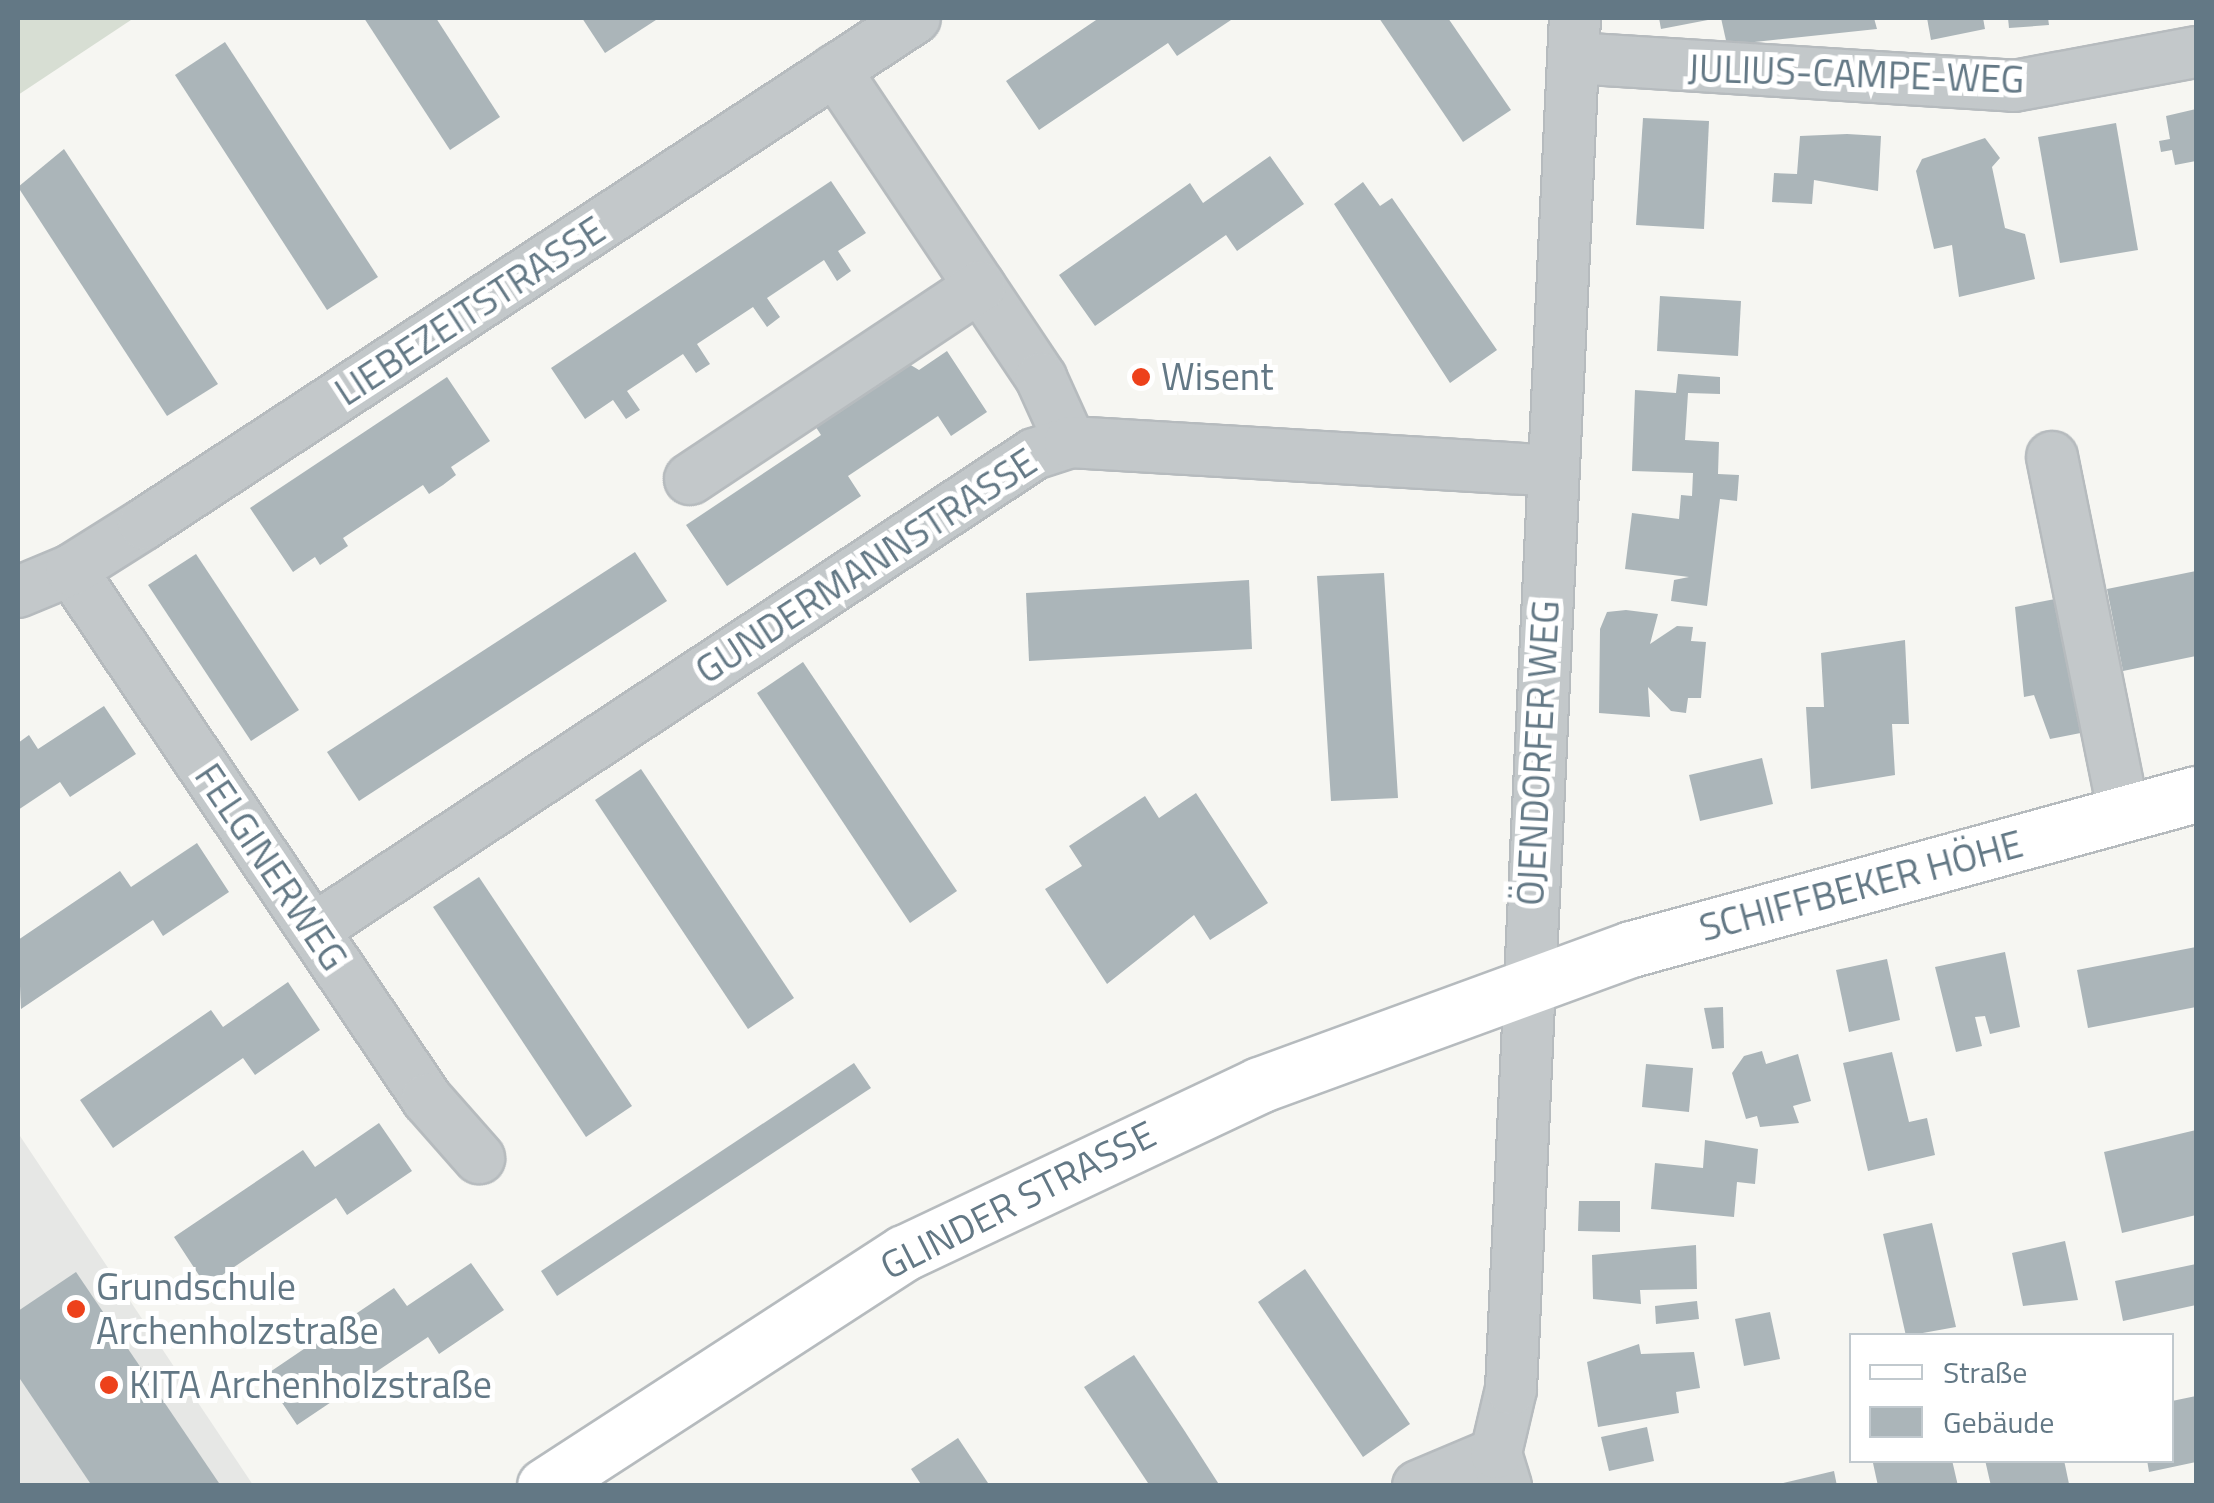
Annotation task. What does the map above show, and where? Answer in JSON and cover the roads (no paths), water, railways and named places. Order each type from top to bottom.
[{"type":"main road","name":"SCHIFFBEKER HÖHE","points":[[1527,984],[2196,794]]},
{"type":"main road","name":"GLINDER STRASSE","points":[[546,1486],[753,1346],[1031,1187],[1259,1085],[1527,984]]},
{"type":"street","name":"LIEBEZEITSTRASSE","points":[[18,592],[72,570],[916,18]]},
{"type":"street","name":"JULIUS-CAMPE-WEG","points":[[1574,38],[2014,86],[2196,52]]},
{"type":"street","name":"ÖJENDORFER WEG","points":[[1500,1469],[1510,1389],[1574,38]]},
{"type":"street","points":[[835,70],[1041,378],[1070,442]]},
{"type":"street","points":[[690,479],[980,286]]},
{"type":"street","name":"GUNDERMANNSTRASSE","points":[[313,930],[971,490],[1070,442],[1552,470]]},
{"type":"street","points":[[2052,457],[2124,814]]},
{"type":"street","name":"FELGINERWEG","points":[[72,570],[427,1100],[479,1158]]},
{"type":"street","points":[[1418,1486],[1500,1469]]},
{"type":"place","name":"Wisent","points":[[1141,377]]},
{"type":"place","name":"Grundschule Archenholzstraße","points":[[76,1309]]},
{"type":"place","name":"KITA Archenholzstraße","points":[[109,1385]]}]
